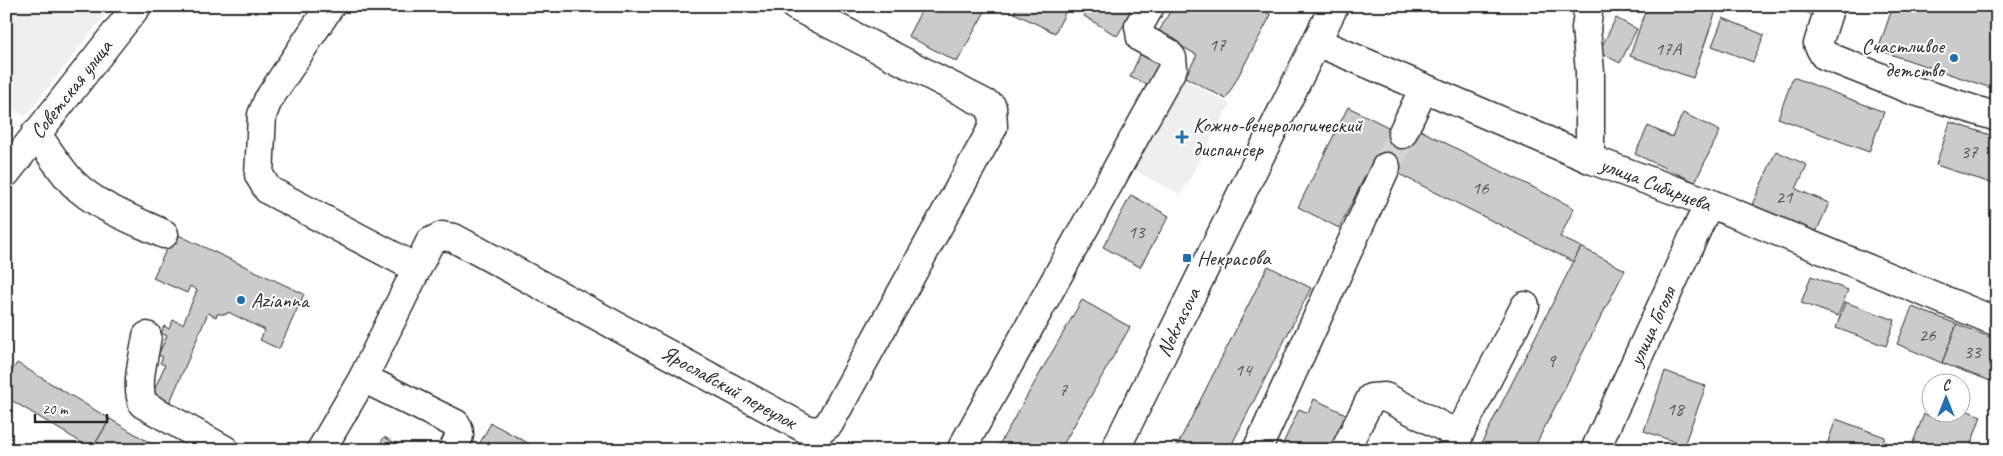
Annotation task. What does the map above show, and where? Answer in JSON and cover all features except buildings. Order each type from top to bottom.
[{"type":"street","name":"Советская улица","points":[[8,168],[137,6]]},
{"type":"street","points":[[330,6],[268,100],[262,115],[260,175],[268,190],[416,268]]},
{"type":"street","name":"Ярославский переулок","points":[[321,450],[363,378],[430,242],[442,236],[454,238],[808,430],[820,431],[829,424],[993,126],[993,115],[992,107],[795,6]]},
{"type":"street","points":[[961,450],[1173,68],[1172,58],[1167,52],[1141,38],[1139,26],[1150,6]]},
{"type":"street","name":"Nekrasova","points":[[1115,450],[1334,6]]},
{"type":"street","points":[[1589,6],[1586,28],[1590,72],[1590,159]]},
{"type":"street","points":[[1830,6],[1818,44],[1824,55],[1912,90],[1997,117]]},
{"type":"street","name":"улица Сибирцева","points":[[1317,42],[1590,159],[1709,203],[1997,322]]},
{"type":"street","points":[[1402,134],[1424,88]]},
{"type":"street","points":[[36,133],[73,183],[86,194],[112,210],[164,234]]},
{"type":"street","points":[[1257,450],[1386,167]]},
{"type":"street","name":"улица Гоголя","points":[[1595,450],[1709,203]]},
{"type":"street","points":[[1345,450],[1371,398],[1385,397],[1455,443],[1525,306]]},
{"type":"street","points":[[147,336],[140,383],[140,395],[143,404],[226,450]]},
{"type":"street","points":[[363,378],[456,424],[460,431],[452,450]]},
{"type":"shaded area","points":[[6,6],[112,6],[25,117],[6,105]]},
{"type":"shaded area","name":"Кожно-венерологический диспансер","points":[[1183,79],[1230,104],[1181,195],[1134,170]]},
{"type":"tunnel","points":[[1386,167],[1402,134]]},
{"type":"place","name":"Счастливое детство","points":[[1954,58]]},
{"type":"place","name":"Кожно-венерологический диспансер","points":[[1182,137]]},
{"type":"place","name":"Некрасова","points":[[1187,258]]},
{"type":"place","name":"Azianna","points":[[241,300]]}]
